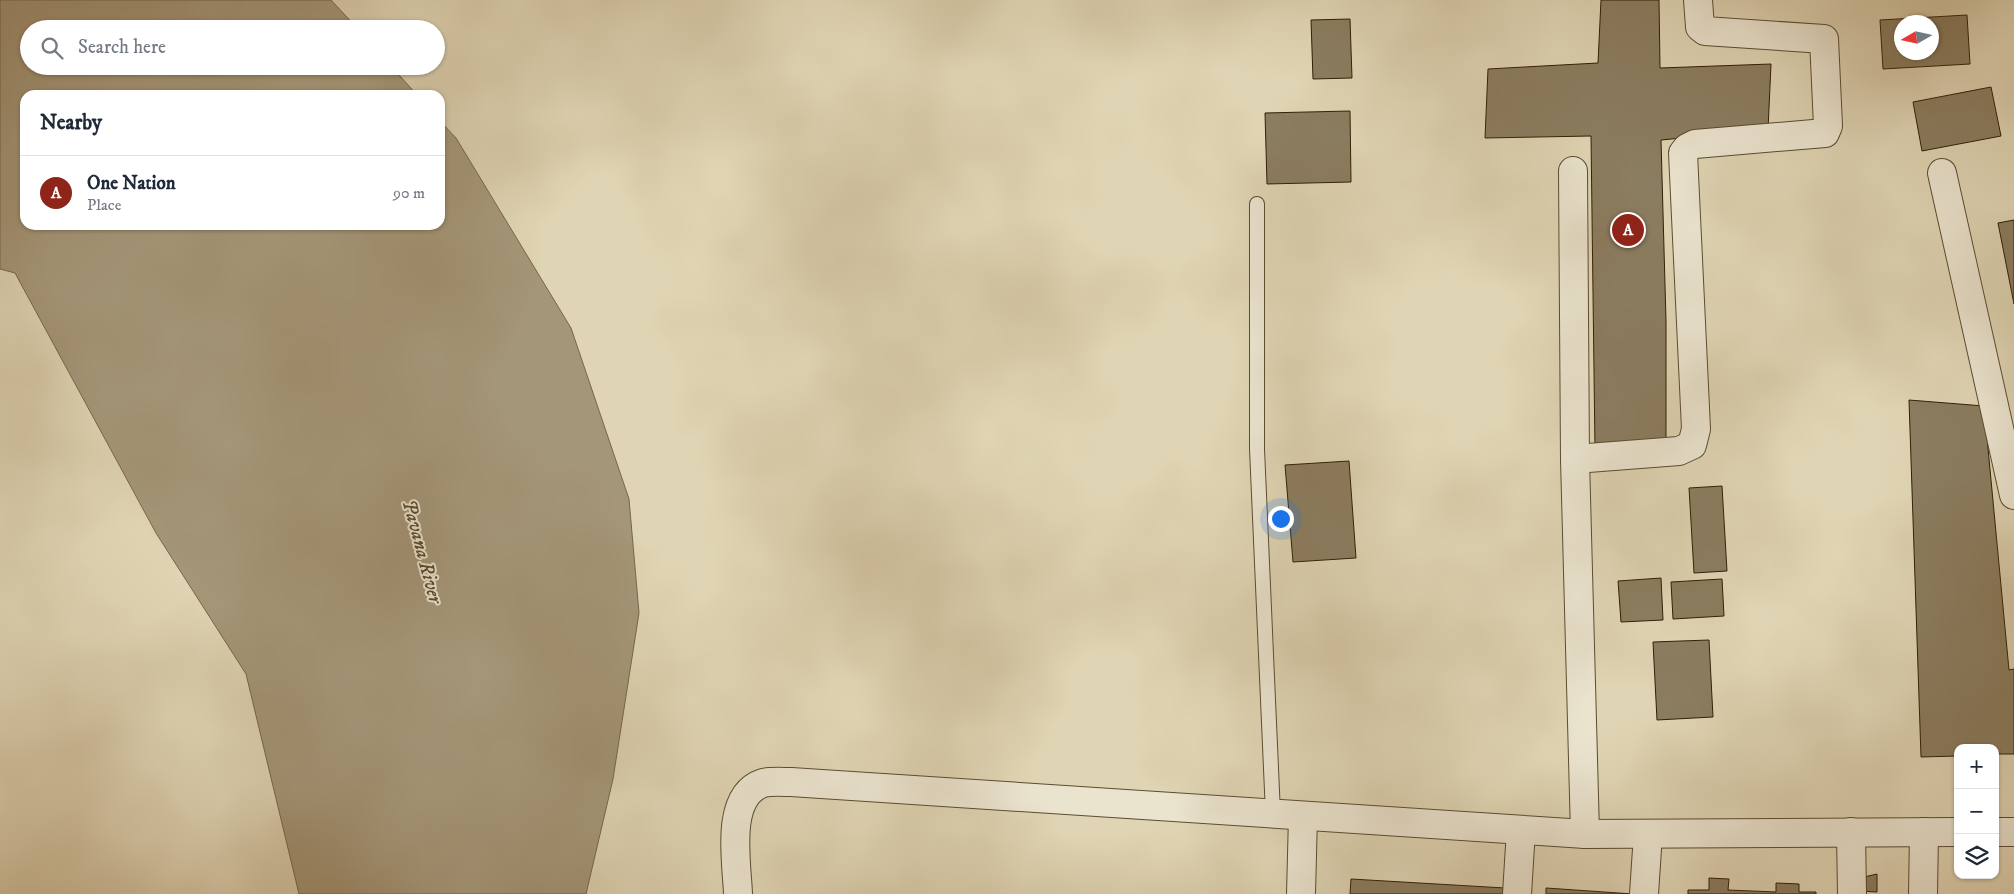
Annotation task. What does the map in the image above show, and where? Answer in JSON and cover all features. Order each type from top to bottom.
[{"type":"street","points":[[1575,459],[1680,451],[1692,445],[1696,429],[1683,154],[1695,144],[1825,133],[1828,126],[1824,39],[1705,31],[1700,27],[1698,0]]},
{"type":"street","points":[[1573,171],[1575,459],[1585,834]]},
{"type":"street","points":[[1942,173],[2014,495]]},
{"type":"street","points":[[738,894],[735,821],[746,795],[763,783],[791,782],[1585,834],[1954,832]]},
{"type":"street","points":[[1301,894],[1303,816]]},
{"type":"street","points":[[1517,894],[1520,830]]},
{"type":"street","points":[[1851,832],[1852,894]]},
{"type":"street","points":[[1923,894],[1924,832]]},
{"type":"street","points":[[1999,832],[2014,832]]},
{"type":"street","points":[[1644,894],[1648,834]]},
{"type":"lane","points":[[1258,204],[1257,449],[1274,814]]},
{"type":"water","name":"Pavana River","points":[[0,0],[331,0],[350,20],[20,20],[20,75],[399,75],[413,90],[20,90],[20,230],[445,230],[445,126],[456,138],[571,328],[629,499],[639,613],[613,779],[586,894],[299,894],[246,674],[156,533],[15,273],[0,269]]},
{"type":"building","points":[[1601,0],[1659,0],[1660,68],[1771,64],[1768,130],[1661,140],[1666,321],[1666,438],[1595,450],[1591,136],[1485,138],[1488,69],[1598,63]]},
{"type":"building","points":[[1967,15],[1970,64],[1883,69],[1880,20],[1894,19],[1894,60],[1939,60],[1939,17]]},
{"type":"building","points":[[1350,19],[1352,78],[1313,79],[1311,20]]},
{"type":"building","points":[[1991,87],[2001,136],[1922,151],[1913,102]]},
{"type":"building","points":[[1350,111],[1351,182],[1267,184],[1265,113]]},
{"type":"building","points":[[2014,220],[2014,304],[1998,223]]},
{"type":"building","points":[[1909,400],[1984,406],[2009,670],[2014,669],[2014,754],[1999,754],[1999,744],[1954,744],[1954,756],[1921,757]]},
{"type":"building","points":[[1349,461],[1356,558],[1293,562],[1285,465]]},
{"type":"building","points":[[1722,486],[1727,571],[1694,573],[1689,488]]},
{"type":"building","points":[[1661,578],[1663,620],[1621,622],[1618,581]]},
{"type":"building","points":[[1722,579],[1724,616],[1673,619],[1671,582]]},
{"type":"building","points":[[1709,640],[1713,717],[1657,720],[1653,642]]},
{"type":"building","points":[[1877,874],[1877,892],[1859,891],[1860,878]]},
{"type":"building","points":[[1709,878],[1729,879],[1728,890],[1776,892],[1776,883],[1799,884],[1799,892],[1816,892],[1816,894],[1688,894],[1688,890],[1709,890]]},
{"type":"building","points":[[1351,879],[1505,888],[1505,894],[1350,894]]},
{"type":"building","points":[[1546,888],[1633,894],[1546,894]]},
{"type":"place","name":"One Nation","points":[[1628,230]]}]
